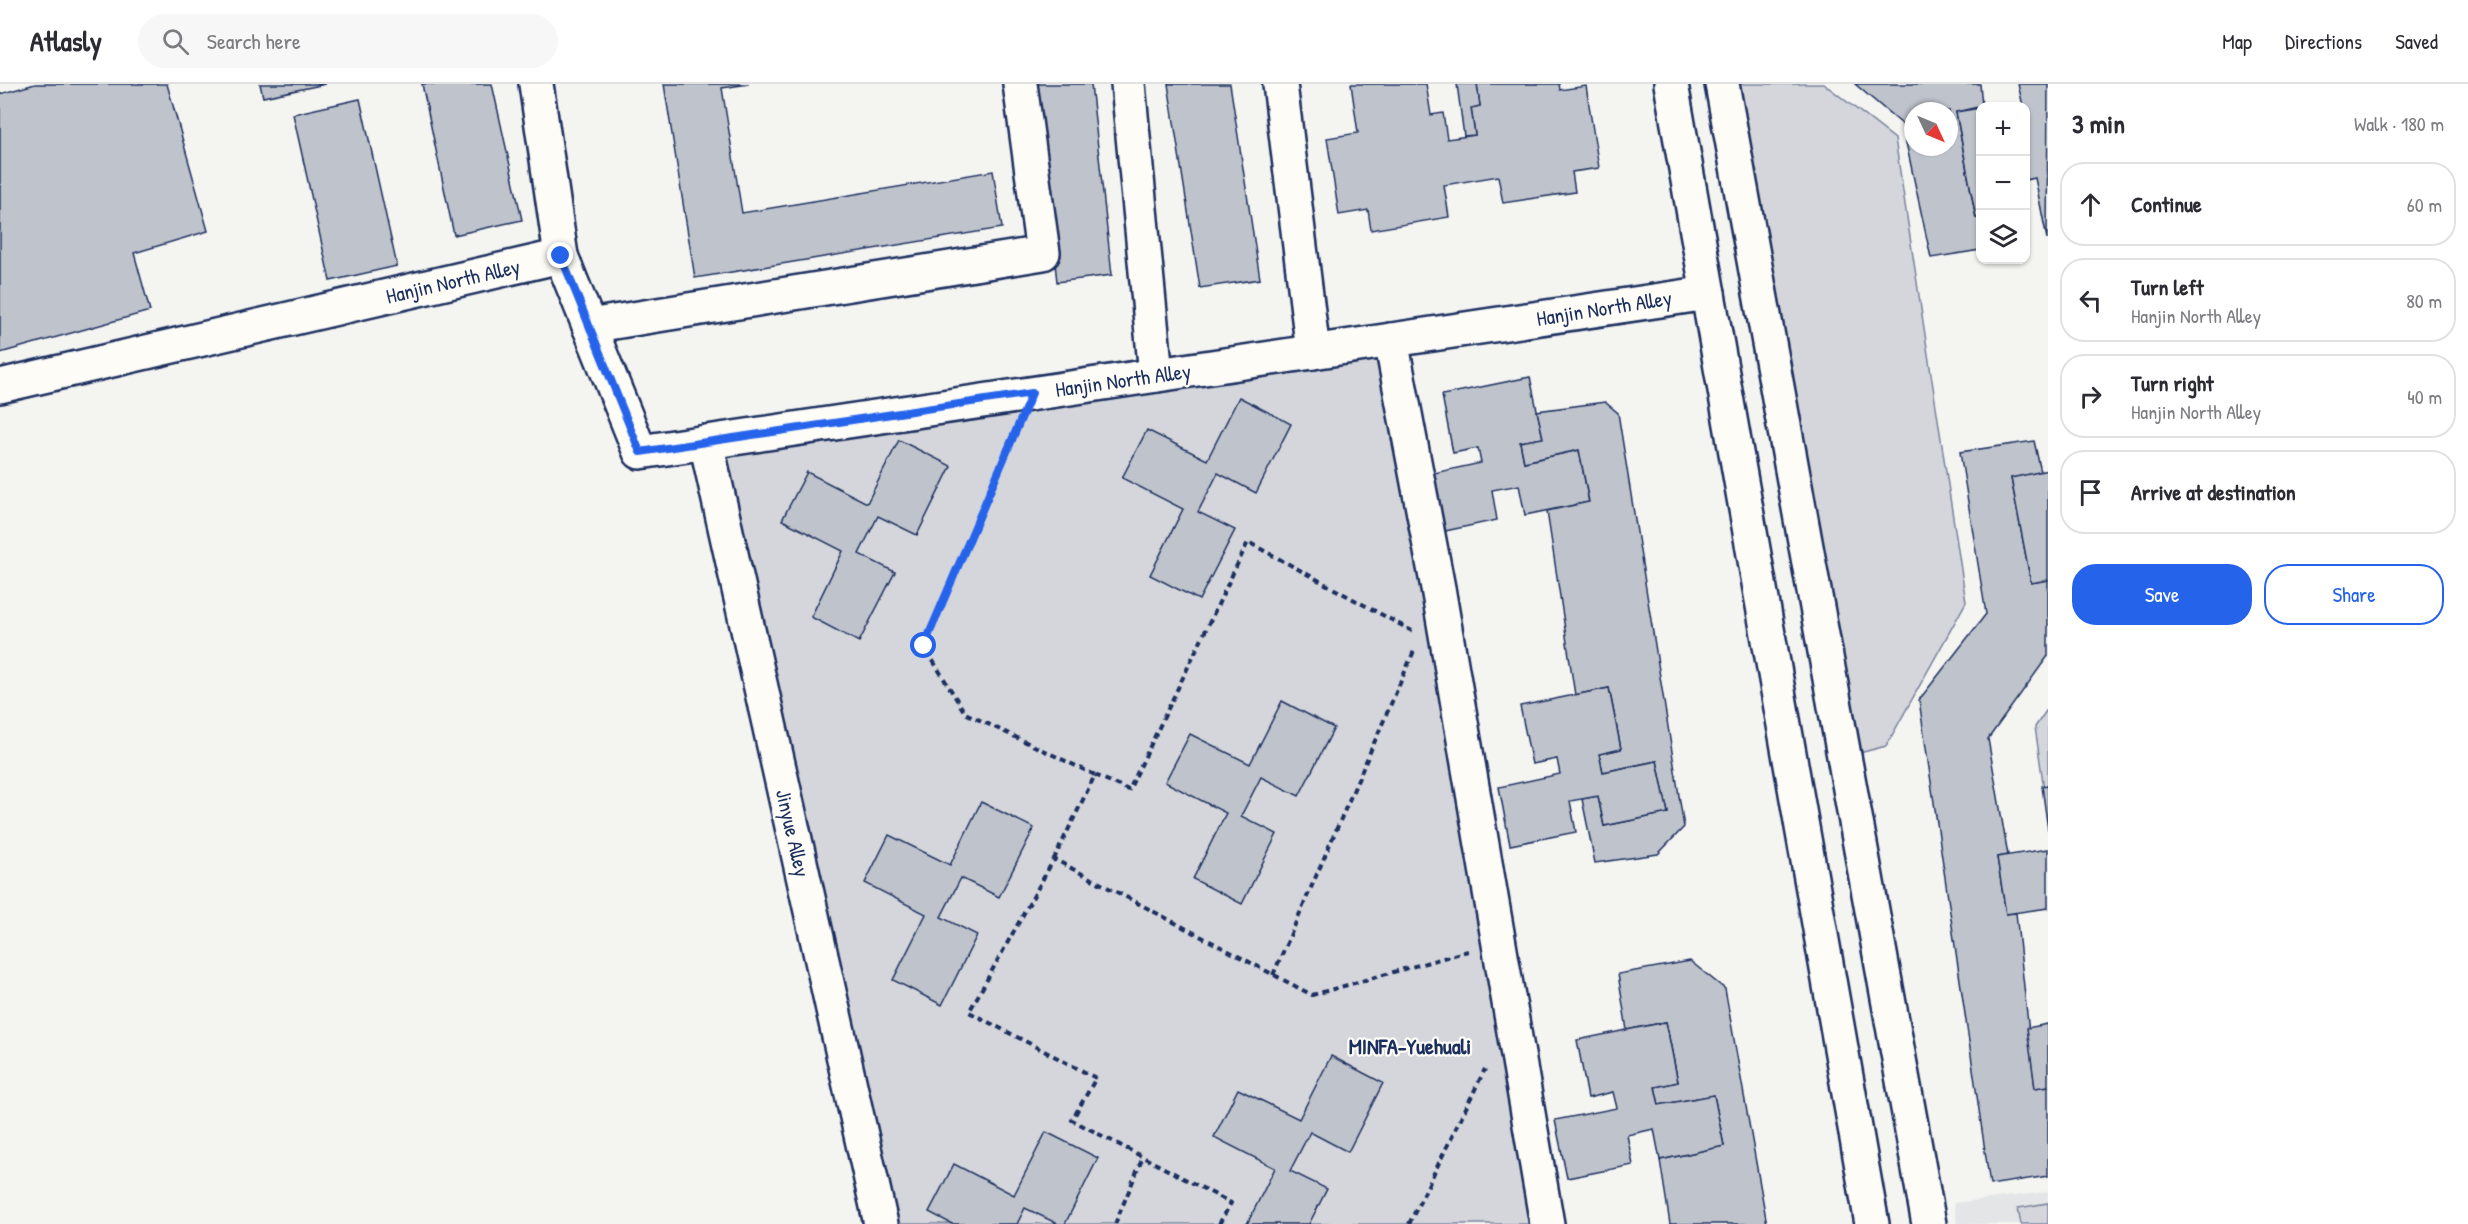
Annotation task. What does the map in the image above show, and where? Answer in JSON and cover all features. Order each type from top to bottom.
[{"type":"street","points":[[536,84],[561,256]]},
{"type":"street","points":[[589,326],[1043,253],[1020,84]]},
{"type":"street","points":[[1128,84],[1156,375]]},
{"type":"street","points":[[1280,84],[1313,352]]},
{"type":"street","points":[[1671,84],[1872,1224]]},
{"type":"street","points":[[1722,84],[1929,1224]]},
{"type":"street","name":"Hanjin North Alley","points":[[0,386],[561,256],[640,452],[1708,293]]},
{"type":"street","points":[[1391,340],[1500,942],[1548,1224]]},
{"type":"street","name":"Jinyue Alley","points":[[706,442],[881,1224]]},
{"type":"path","points":[[1032,393],[924,646],[965,713],[1129,790],[1248,542],[1420,636]]},
{"type":"path","points":[[1273,975],[1416,647]]},
{"type":"path","points":[[1095,775],[1054,859],[969,1012],[1096,1078],[1072,1120],[1231,1203],[1219,1224]]},
{"type":"path","points":[[1054,859],[1312,995],[1500,942]]},
{"type":"path","points":[[1409,1224],[1486,1067]]},
{"type":"path","points":[[1115,1224],[1143,1157]]},
{"type":"shaded area","points":[[1722,84],[1824,84],[1895,139],[1966,602],[1886,746],[1844,757]]},
{"type":"shaded area","points":[[1405,343],[1555,1224],[887,1224],[718,454]]},
{"type":"shaded area","points":[[2048,708],[2048,817],[2035,727]]},
{"type":"shaded area","points":[[2048,1192],[2048,1224],[1957,1224],[1954,1203]]},
{"type":"shaded area","points":[[2048,1203],[2048,1224],[2021,1224],[2018,1208]]},
{"type":"building","points":[[35,84],[167,84],[208,231],[134,253],[150,311],[0,353],[0,94]]},
{"type":"building","points":[[260,84],[326,84],[263,97]]},
{"type":"building","points":[[422,84],[492,84],[522,220],[454,235]]},
{"type":"building","points":[[664,84],[749,84],[722,88],[742,213],[993,171],[1002,228],[695,278]]},
{"type":"building","points":[[1036,84],[1091,84],[1112,275],[1057,282]]},
{"type":"building","points":[[1168,84],[1230,84],[1260,279],[1200,288]]},
{"type":"building","points":[[1351,84],[1426,84],[1431,115],[1443,113],[1447,139],[1475,135],[1471,108],[1480,106],[1477,84],[1559,84],[1560,90],[1586,86],[1599,168],[1572,172],[1575,192],[1503,203],[1498,176],[1444,185],[1449,217],[1371,230],[1368,210],[1339,215],[1327,138],[1358,133]]},
{"type":"building","points":[[1457,84],[1477,84],[1480,106],[1471,108],[1475,135],[1464,136]]},
{"type":"building","points":[[1855,84],[1980,84],[1982,102],[1976,102],[1976,107],[1958,112],[1958,102],[1904,102],[1904,133],[1902,124]]},
{"type":"building","points":[[2018,84],[2048,84],[2047,239],[2035,178],[2030,179],[2030,102],[2022,102]]},
{"type":"building","points":[[360,99],[397,266],[330,281],[293,114]]},
{"type":"building","points":[[1976,109],[1976,218],[1958,123],[1958,112]]},
{"type":"building","points":[[1958,123],[1976,218],[1976,251],[1931,258],[1909,156],[1958,156]]},
{"type":"building","points":[[1530,377],[1543,438],[1520,442],[1524,462],[1579,450],[1589,502],[1525,515],[1519,485],[1492,490],[1497,520],[1431,534],[1420,476],[1481,463],[1478,448],[1453,453],[1442,395]]},
{"type":"building","points":[[1239,397],[1291,424],[1256,493],[1218,473],[1198,512],[1235,530],[1199,600],[1150,575],[1183,509],[1122,478],[1147,430],[1207,460]]},
{"type":"building","points":[[1605,402],[1618,413],[1684,827],[1658,854],[1595,863],[1582,799],[1598,796],[1604,826],[1668,813],[1657,761],[1603,772],[1599,754],[1621,749],[1609,688],[1575,695],[1547,511],[1589,502],[1579,450],[1524,462],[1520,442],[1543,438],[1537,411]]},
{"type":"building","points":[[899,440],[951,466],[917,535],[878,516],[859,554],[895,572],[859,642],[811,617],[843,551],[782,520],[807,472],[867,503]]},
{"type":"building","points":[[2034,441],[2041,472],[2011,478],[2031,583],[2048,580],[2048,656],[1988,739],[2008,855],[1997,857],[2006,914],[2016,913],[2035,1088],[2048,1086],[2048,1176],[1990,1185],[1919,700],[1986,614],[1960,452]]},
{"type":"building","points":[[2048,470],[2048,580],[2031,583],[2011,478]]},
{"type":"building","points":[[1609,688],[1621,749],[1599,754],[1603,772],[1657,761],[1668,813],[1604,826],[1598,796],[1570,801],[1576,832],[1510,845],[1499,787],[1560,774],[1557,759],[1532,764],[1520,706]]},
{"type":"building","points":[[1282,701],[1334,728],[1299,796],[1261,777],[1241,816],[1277,834],[1242,904],[1193,879],[1226,813],[1165,782],[1190,734],[1250,764]]},
{"type":"building","points":[[2048,785],[2048,830],[2042,786]]},
{"type":"building","points":[[981,802],[1034,828],[999,897],[961,878],[941,917],[977,935],[942,1005],[893,980],[926,914],[865,883],[889,835],[950,865]]},
{"type":"building","points":[[2048,849],[2048,908],[2006,914],[1997,857]]},
{"type":"building","points":[[1690,961],[1725,989],[1767,1224],[1670,1224],[1660,1160],[1724,1146],[1714,1095],[1659,1105],[1655,1087],[1678,1082],[1666,1022],[1627,1030],[1618,974]]},
{"type":"building","points":[[1666,1022],[1678,1082],[1655,1087],[1659,1105],[1714,1095],[1724,1146],[1660,1160],[1654,1129],[1627,1135],[1633,1165],[1567,1178],[1555,1120],[1617,1108],[1613,1092],[1588,1098],[1577,1040]]},
{"type":"building","points":[[2048,1024],[2048,1086],[2035,1088],[2027,1028]]},
{"type":"building","points":[[1331,1056],[1383,1083],[1348,1152],[1310,1132],[1290,1171],[1327,1189],[1309,1224],[1247,1224],[1275,1168],[1214,1137],[1238,1089],[1299,1119]]},
{"type":"building","points":[[1046,1132],[1098,1158],[1065,1224],[1058,1224],[1025,1208],[1017,1224],[952,1224],[929,1212],[954,1164],[1014,1195]]},
{"type":"district","name":"MINFA-Yuehuali","points":[[1410,1046]]},
{"type":"route","points":[[561,256],[640,452],[1032,393],[924,646]]}]
